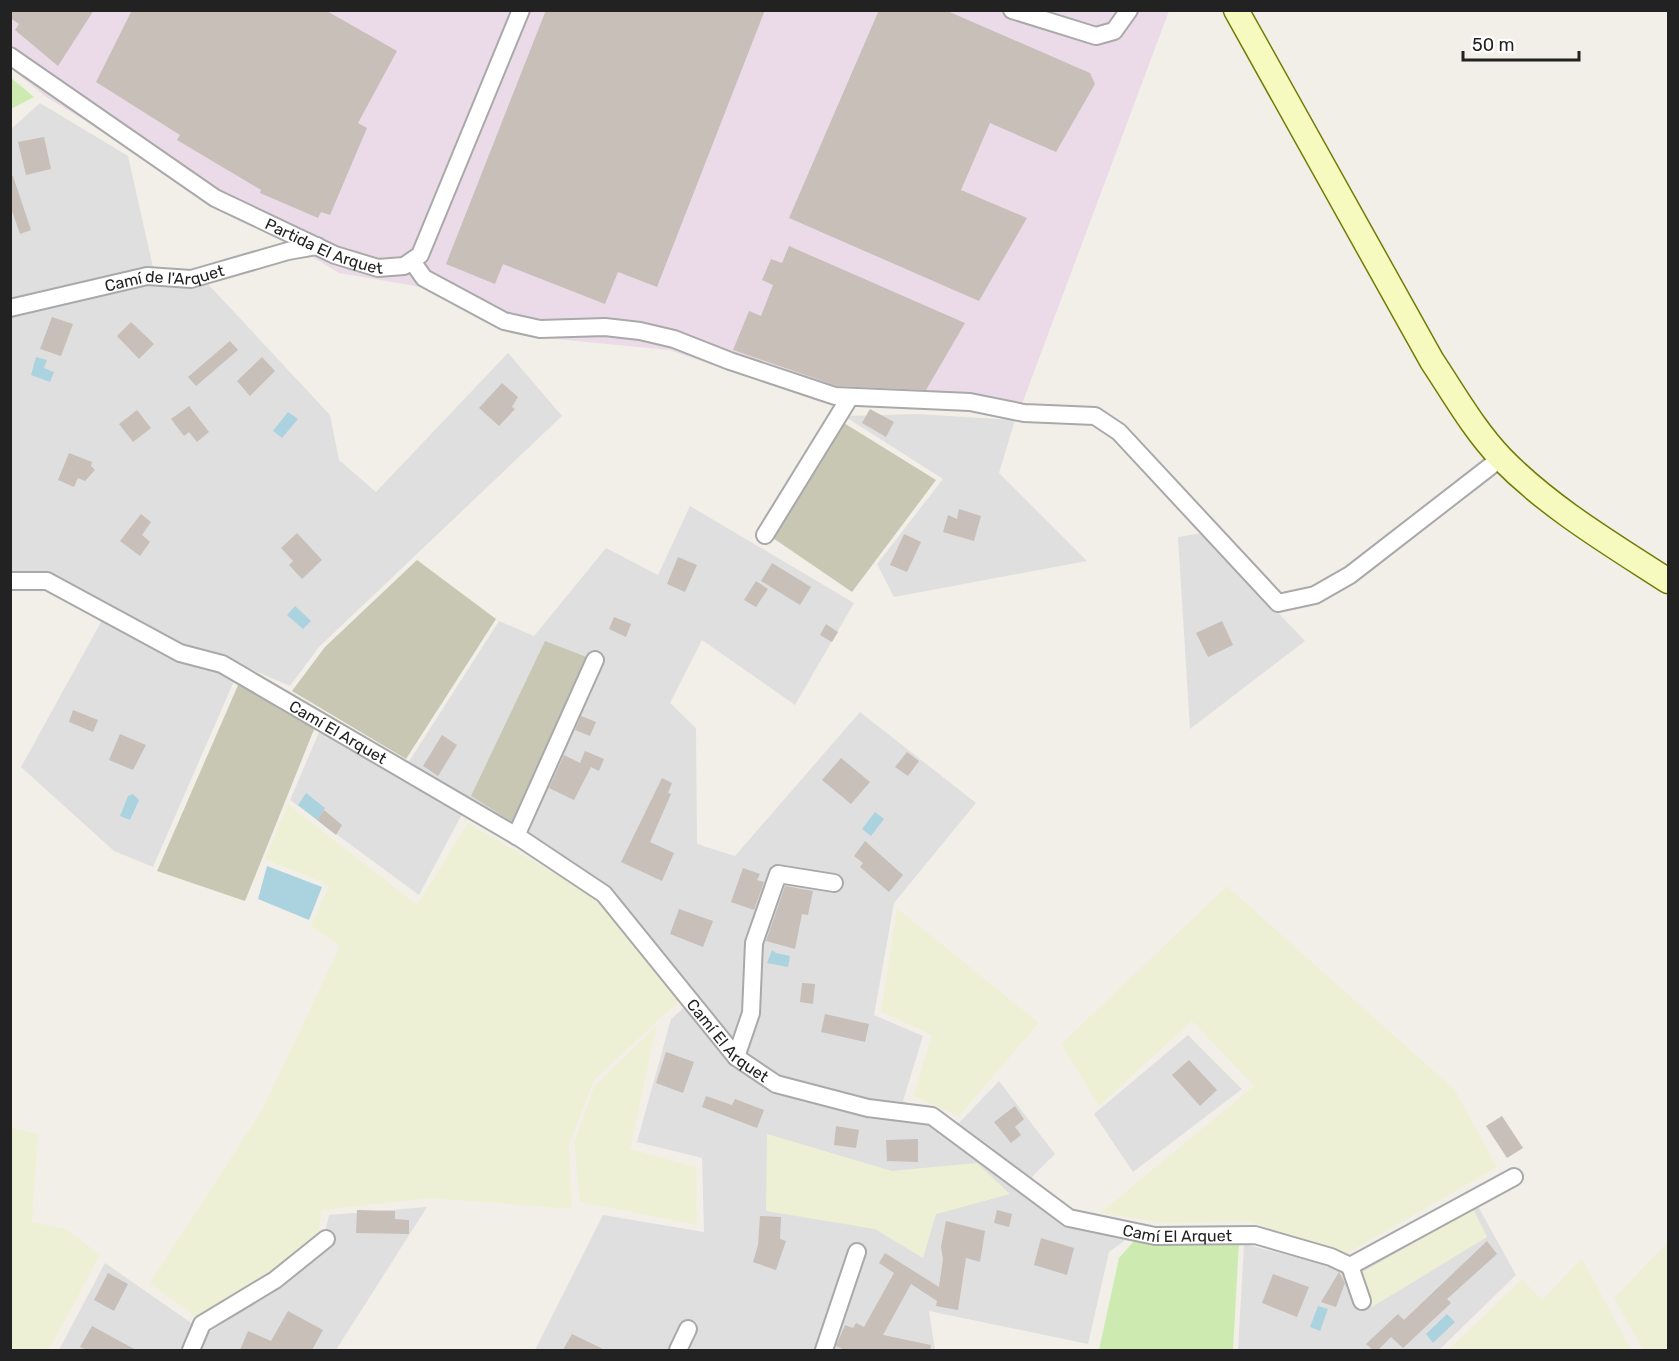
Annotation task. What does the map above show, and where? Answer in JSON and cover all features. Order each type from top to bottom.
[{"type":"street","points":[[521,10],[420,255],[412,261],[424,278],[504,321],[540,329],[605,327],[640,331],[674,339],[835,396],[970,402],[1023,412],[1095,416],[1119,432],[1278,603],[1315,595],[1350,575],[1501,458]]},
{"type":"street","points":[[1011,10],[1096,36],[1114,31],[1129,10]]},
{"type":"street","points":[[1236,10],[1432,361],[1467,414],[1501,458],[1577,521],[1668,582]]},
{"type":"street","name":"Partida El Arquet","points":[[10,56],[215,198],[317,246],[378,268],[404,266],[412,261]]},
{"type":"street","name":"Camí de l'Arquet","points":[[10,308],[147,276],[192,279],[288,251],[317,246]]},
{"type":"street","points":[[765,535],[850,397]]},
{"type":"street","name":"Camí El Arquet","points":[[10,580],[47,581],[180,653],[222,664],[516,836],[604,894],[736,1057],[776,1084],[868,1108],[932,1116],[1069,1218],[1155,1236],[1255,1235],[1331,1257],[1350,1266]]},
{"type":"street","points":[[516,836],[595,660]]},
{"type":"street","points":[[736,1057],[751,1013],[754,943],[778,874],[834,883]]},
{"type":"street","points":[[1362,1301],[1350,1266],[1514,1177]]},
{"type":"street","points":[[191,1350],[202,1324],[275,1280],[326,1239]]},
{"type":"street","points":[[824,1350],[857,1252]]},
{"type":"street","points":[[678,1350],[688,1329]]},
{"type":"shaded area","points":[[10,11],[1169,11],[1019,412],[823,403],[669,350],[535,337],[421,287],[339,273],[46,97],[11,68]]},
{"type":"shaded area","points":[[40,103],[128,156],[157,285],[207,283],[330,415],[339,460],[376,492],[508,353],[562,416],[319,647],[290,686],[241,665],[153,867],[114,851],[21,767],[111,604],[48,574],[11,577],[11,129]]},
{"type":"shaded area","points":[[917,414],[1015,420],[999,473],[1087,561],[894,597],[877,564],[943,479],[844,416]]},
{"type":"shaded area","points":[[844,423],[936,480],[852,592],[773,538]]},
{"type":"shaded area","points":[[690,506],[854,603],[795,705],[702,640],[670,703],[696,728],[697,844],[735,856],[860,712],[976,803],[894,903],[874,1015],[923,1036],[903,1101],[959,1123],[999,1081],[1055,1154],[1019,1190],[1047,1214],[1131,1236],[1109,1252],[1088,1344],[929,1311],[935,1350],[535,1350],[603,1215],[704,1232],[702,1158],[637,1142],[671,1019],[695,998],[608,886],[469,801],[419,895],[290,800],[320,730],[399,777],[499,621],[534,636],[606,548],[658,575]]},
{"type":"shaded area","points":[[1202,533],[1305,641],[1190,729],[1178,537]]},
{"type":"shaded area","points":[[417,560],[496,619],[406,759],[292,691],[325,647]]},
{"type":"shaded area","points":[[545,641],[589,658],[514,823],[471,796]]},
{"type":"shaded area","points":[[239,683],[315,727],[245,901],[157,871]]},
{"type":"shaded area","points":[[288,804],[417,905],[468,823],[602,901],[679,1001],[594,1080],[569,1145],[572,1209],[432,1198],[322,1210],[317,1242],[197,1318],[150,1283],[262,1110],[340,946],[311,926],[329,885],[265,859]]},
{"type":"shaded area","points":[[1227,886],[1455,1090],[1497,1167],[1346,1254],[1249,1221],[1166,1223],[1100,1213],[1254,1086],[1192,1021],[1099,1106],[1061,1044]]},
{"type":"shaded area","points":[[897,908],[1039,1023],[959,1116],[913,1096],[932,1035],[881,1012]]},
{"type":"shaded area","points":[[657,1025],[630,1149],[696,1167],[697,1225],[580,1202],[574,1143],[594,1087]]},
{"type":"shaded area","points":[[1188,1035],[1242,1089],[1133,1172],[1094,1114]]},
{"type":"shaded area","points":[[10,1127],[38,1134],[32,1222],[66,1229],[100,1255],[49,1350],[11,1350]]},
{"type":"shaded area","points":[[767,1134],[892,1171],[977,1163],[1010,1194],[936,1214],[923,1258],[875,1229],[766,1211]]},
{"type":"shaded area","points":[[1469,1190],[1516,1275],[1439,1350],[1238,1350],[1244,1244],[1334,1267]]},
{"type":"shaded area","points":[[427,1207],[336,1350],[59,1350],[105,1263],[207,1334],[320,1257],[329,1215]]},
{"type":"shaded area","points":[[1473,1209],[1487,1237],[1372,1307],[1361,1273]]},
{"type":"shaded area","points":[[1668,1242],[1668,1350],[1643,1350],[1614,1298]]},
{"type":"shaded area","points":[[1582,1258],[1631,1350],[1448,1350],[1522,1279],[1542,1300]]},
{"type":"green space","points":[[10,77],[34,97],[11,109],[10,109]]},
{"type":"green space","points":[[1135,1240],[1239,1243],[1233,1350],[1099,1350],[1119,1258]]},
{"type":"water","points":[[36,357],[47,360],[44,368],[54,372],[50,382],[31,375]]},
{"type":"water","points":[[288,412],[298,419],[282,438],[273,431]]},
{"type":"water","points":[[295,606],[311,621],[303,629],[287,615]]},
{"type":"water","points":[[306,793],[325,808],[317,820],[298,805]]},
{"type":"water","points":[[133,794],[139,800],[130,820],[120,816],[128,796]]},
{"type":"water","points":[[875,812],[884,819],[871,836],[862,829]]},
{"type":"water","points":[[267,866],[322,887],[309,920],[258,899]]},
{"type":"water","points":[[772,950],[790,956],[788,967],[767,963]]},
{"type":"water","points":[[1318,1306],[1328,1309],[1320,1331],[1310,1327]]},
{"type":"water","points":[[1447,1314],[1455,1322],[1433,1343],[1426,1334]]},
{"type":"building","points":[[10,10],[94,10],[58,66],[15,30],[19,24],[10,18]]},
{"type":"building","points":[[132,10],[325,10],[397,51],[358,123],[367,128],[330,215],[321,212],[318,218],[260,193],[261,190],[177,140],[180,135],[96,82]]},
{"type":"building","points":[[546,10],[765,10],[657,287],[618,272],[605,304],[503,264],[495,284],[446,264]]},
{"type":"building","points":[[879,10],[945,10],[1090,73],[1095,84],[1056,152],[990,123],[961,190],[1027,218],[979,301],[789,218]]},
{"type":"building","points":[[44,137],[51,169],[26,175],[18,142]]},
{"type":"building","points":[[10,176],[13,176],[31,230],[20,234],[10,205]]},
{"type":"building","points":[[789,246],[965,323],[926,390],[837,386],[733,350],[749,311],[761,316],[773,285],[762,280],[771,259],[782,263]]},
{"type":"building","points":[[52,317],[73,324],[61,356],[40,349]]},
{"type":"building","points":[[131,322],[154,344],[139,359],[117,336]]},
{"type":"building","points":[[230,341],[238,350],[196,386],[188,377]]},
{"type":"building","points":[[262,357],[275,371],[250,396],[237,381]]},
{"type":"building","points":[[502,383],[518,397],[512,407],[515,409],[499,426],[479,408]]},
{"type":"building","points":[[189,406],[209,432],[197,442],[189,432],[184,436],[171,419]]},
{"type":"building","points":[[870,409],[894,422],[886,437],[862,423]]},
{"type":"building","points":[[137,410],[151,428],[133,442],[119,424]]},
{"type":"building","points":[[69,453],[92,462],[91,466],[95,470],[85,481],[78,478],[74,487],[58,480]]},
{"type":"building","points":[[959,509],[981,516],[974,541],[943,532],[948,515],[957,519]]},
{"type":"building","points":[[141,514],[151,522],[142,535],[150,542],[140,556],[120,541]]},
{"type":"building","points":[[297,533],[322,560],[302,579],[289,565],[293,561],[281,548]]},
{"type":"building","points":[[904,534],[921,542],[907,572],[890,565]]},
{"type":"building","points":[[678,557],[697,565],[685,592],[667,584]]},
{"type":"building","points":[[772,563],[811,587],[800,605],[761,581]]},
{"type":"building","points":[[756,581],[768,589],[756,607],[744,600]]},
{"type":"building","points":[[614,617],[631,624],[626,637],[609,629]]},
{"type":"building","points":[[1222,621],[1233,645],[1208,657],[1196,633]]},
{"type":"building","points":[[826,624],[838,632],[832,642],[820,635]]},
{"type":"building","points":[[73,710],[98,720],[93,732],[69,722]]},
{"type":"building","points":[[581,716],[596,722],[590,736],[575,730]]},
{"type":"building","points":[[120,734],[146,745],[133,770],[109,760]]},
{"type":"building","points":[[442,735],[457,745],[438,776],[423,766]]},
{"type":"building","points":[[585,751],[604,759],[599,771],[591,767],[574,800],[549,788],[564,755],[580,763]]},
{"type":"building","points":[[907,752],[919,761],[908,776],[895,767]]},
{"type":"building","points":[[841,758],[870,782],[851,804],[822,780]]},
{"type":"building","points":[[662,778],[672,783],[668,793],[671,794],[650,842],[674,853],[662,881],[621,862]]},
{"type":"building","points":[[324,810],[342,825],[336,835],[317,820]]},
{"type":"building","points":[[865,841],[903,875],[889,892],[860,867],[863,863],[854,856]]},
{"type":"building","points":[[743,868],[760,874],[757,880],[764,882],[754,910],[731,902]]},
{"type":"building","points":[[785,886],[813,891],[808,915],[802,914],[795,949],[766,941]]},
{"type":"building","points":[[679,909],[713,921],[703,947],[670,934]]},
{"type":"building","points":[[802,983],[815,984],[813,1004],[800,1002]]},
{"type":"building","points":[[825,1014],[869,1024],[865,1042],[821,1032]]},
{"type":"building","points":[[666,1052],[694,1062],[683,1093],[656,1083]]},
{"type":"building","points":[[1189,1060],[1217,1090],[1200,1106],[1172,1075]]},
{"type":"building","points":[[706,1096],[732,1105],[735,1099],[764,1110],[757,1128],[702,1107]]},
{"type":"building","points":[[1015,1106],[1024,1119],[1015,1127],[1021,1135],[1011,1143],[994,1122]]},
{"type":"building","points":[[1502,1116],[1523,1148],[1507,1158],[1486,1126]]},
{"type":"building","points":[[836,1126],[859,1130],[856,1148],[834,1145]]},
{"type":"building","points":[[918,1139],[918,1162],[887,1161],[886,1140]]},
{"type":"building","points":[[357,1210],[395,1211],[395,1219],[409,1220],[409,1234],[356,1233]]},
{"type":"building","points":[[997,1210],[1012,1214],[1009,1227],[994,1223]]},
{"type":"building","points":[[760,1216],[781,1217],[780,1239],[786,1241],[776,1270],[753,1262],[758,1245]]},
{"type":"building","points":[[946,1221],[985,1231],[980,1262],[966,1258],[958,1310],[936,1306],[937,1301],[911,1284],[883,1335],[931,1345],[930,1350],[845,1350],[836,1346],[845,1325],[853,1328],[856,1323],[864,1327],[894,1273],[879,1263],[885,1253],[939,1287],[943,1259],[941,1247]]},
{"type":"building","points":[[1041,1238],[1074,1248],[1067,1275],[1034,1265]]},
{"type":"building","points":[[1487,1241],[1497,1254],[1447,1299],[1451,1303],[1403,1348],[1391,1337],[1378,1350],[1373,1350],[1366,1344],[1398,1314],[1404,1320]]},
{"type":"building","points":[[1339,1272],[1345,1283],[1336,1307],[1321,1302]]},
{"type":"building","points":[[108,1273],[128,1284],[114,1311],[94,1300]]},
{"type":"building","points":[[1273,1274],[1309,1287],[1297,1317],[1262,1303]]},
{"type":"building","points":[[288,1311],[323,1330],[312,1350],[240,1350],[248,1331],[271,1341]]},
{"type":"building","points":[[92,1326],[136,1350],[87,1350],[80,1347]]},
{"type":"building","points":[[572,1334],[605,1350],[563,1350]]}]
